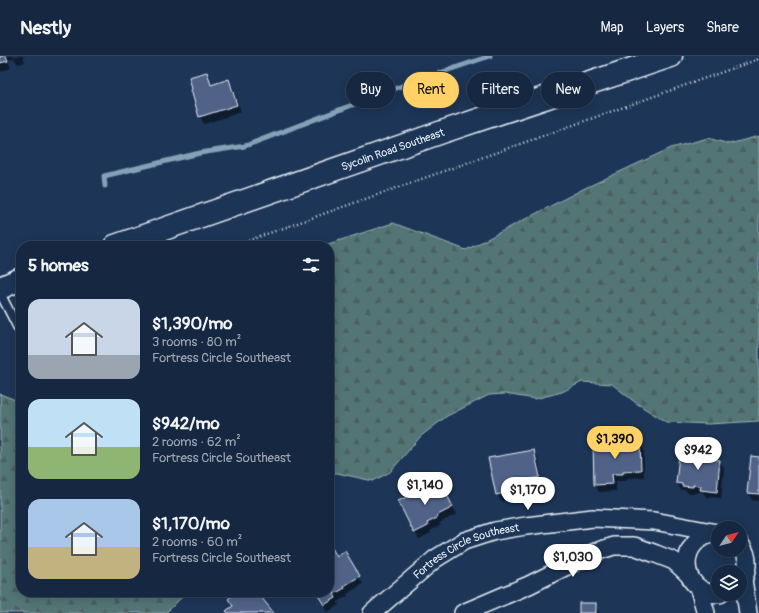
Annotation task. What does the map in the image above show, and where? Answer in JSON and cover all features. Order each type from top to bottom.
[{"type":"main road","name":"Sycolin Road Southeast","points":[[129,241],[445,131],[671,56]]},
{"type":"main road","points":[[0,288],[16,280]]},
{"type":"street","name":"Fortress Circle Southeast","points":[[372,613],[435,559],[464,541],[495,531],[593,518],[654,520],[711,532]]},
{"type":"street","points":[[688,574],[687,559],[690,550],[697,541],[706,535],[711,534]]},
{"type":"street","points":[[463,613],[528,585],[595,552],[614,546],[634,546],[674,561],[688,574],[699,588],[711,593]]},
{"type":"street","points":[[747,565],[746,555],[748,548]]},
{"type":"street","points":[[699,588],[706,613]]},
{"type":"street","points":[[746,601],[748,613]]},
{"type":"lane","points":[[0,293],[16,324]]},
{"type":"path","points":[[247,241],[759,59]]},
{"type":"green space","points":[[759,136],[759,421],[709,424],[666,422],[636,403],[612,384],[582,382],[562,392],[535,399],[505,394],[489,395],[447,416],[421,436],[390,472],[373,481],[334,473],[334,242],[393,223],[466,250],[583,189],[671,148],[708,138],[729,144]]},
{"type":"green space","points":[[0,394],[16,400],[16,597],[182,597],[164,613],[0,613]]},
{"type":"building","points":[[0,56],[6,56],[8,61],[0,63]]},
{"type":"building","points":[[207,72],[211,85],[229,79],[237,105],[199,117],[191,90],[189,77]]},
{"type":"building","points":[[593,442],[640,442],[641,470],[623,471],[623,474],[612,474],[613,484],[594,485]]},
{"type":"building","points":[[687,447],[702,449],[701,458],[720,460],[717,492],[700,490],[701,486],[682,486],[682,484],[676,483],[679,455],[686,456]]},
{"type":"building","points":[[534,450],[540,477],[523,481],[524,484],[512,486],[513,491],[496,495],[488,458]]},
{"type":"building","points":[[751,456],[759,457],[759,494],[747,493]]},
{"type":"building","points":[[440,481],[453,507],[436,516],[437,518],[427,523],[428,526],[414,533],[398,501]]},
{"type":"building","points":[[345,551],[360,576],[344,586],[345,588],[334,594],[334,552],[337,557]]},
{"type":"building","points":[[334,594],[336,598],[324,605],[319,597],[334,597]]},
{"type":"building","points":[[230,597],[261,597],[274,613],[228,613],[226,611],[233,606],[228,599]]},
{"type":"building","points":[[579,603],[596,603],[596,613],[579,613]]},
{"type":"waterway","points":[[105,186],[104,176],[200,153],[245,146],[407,84],[490,56]]}]
